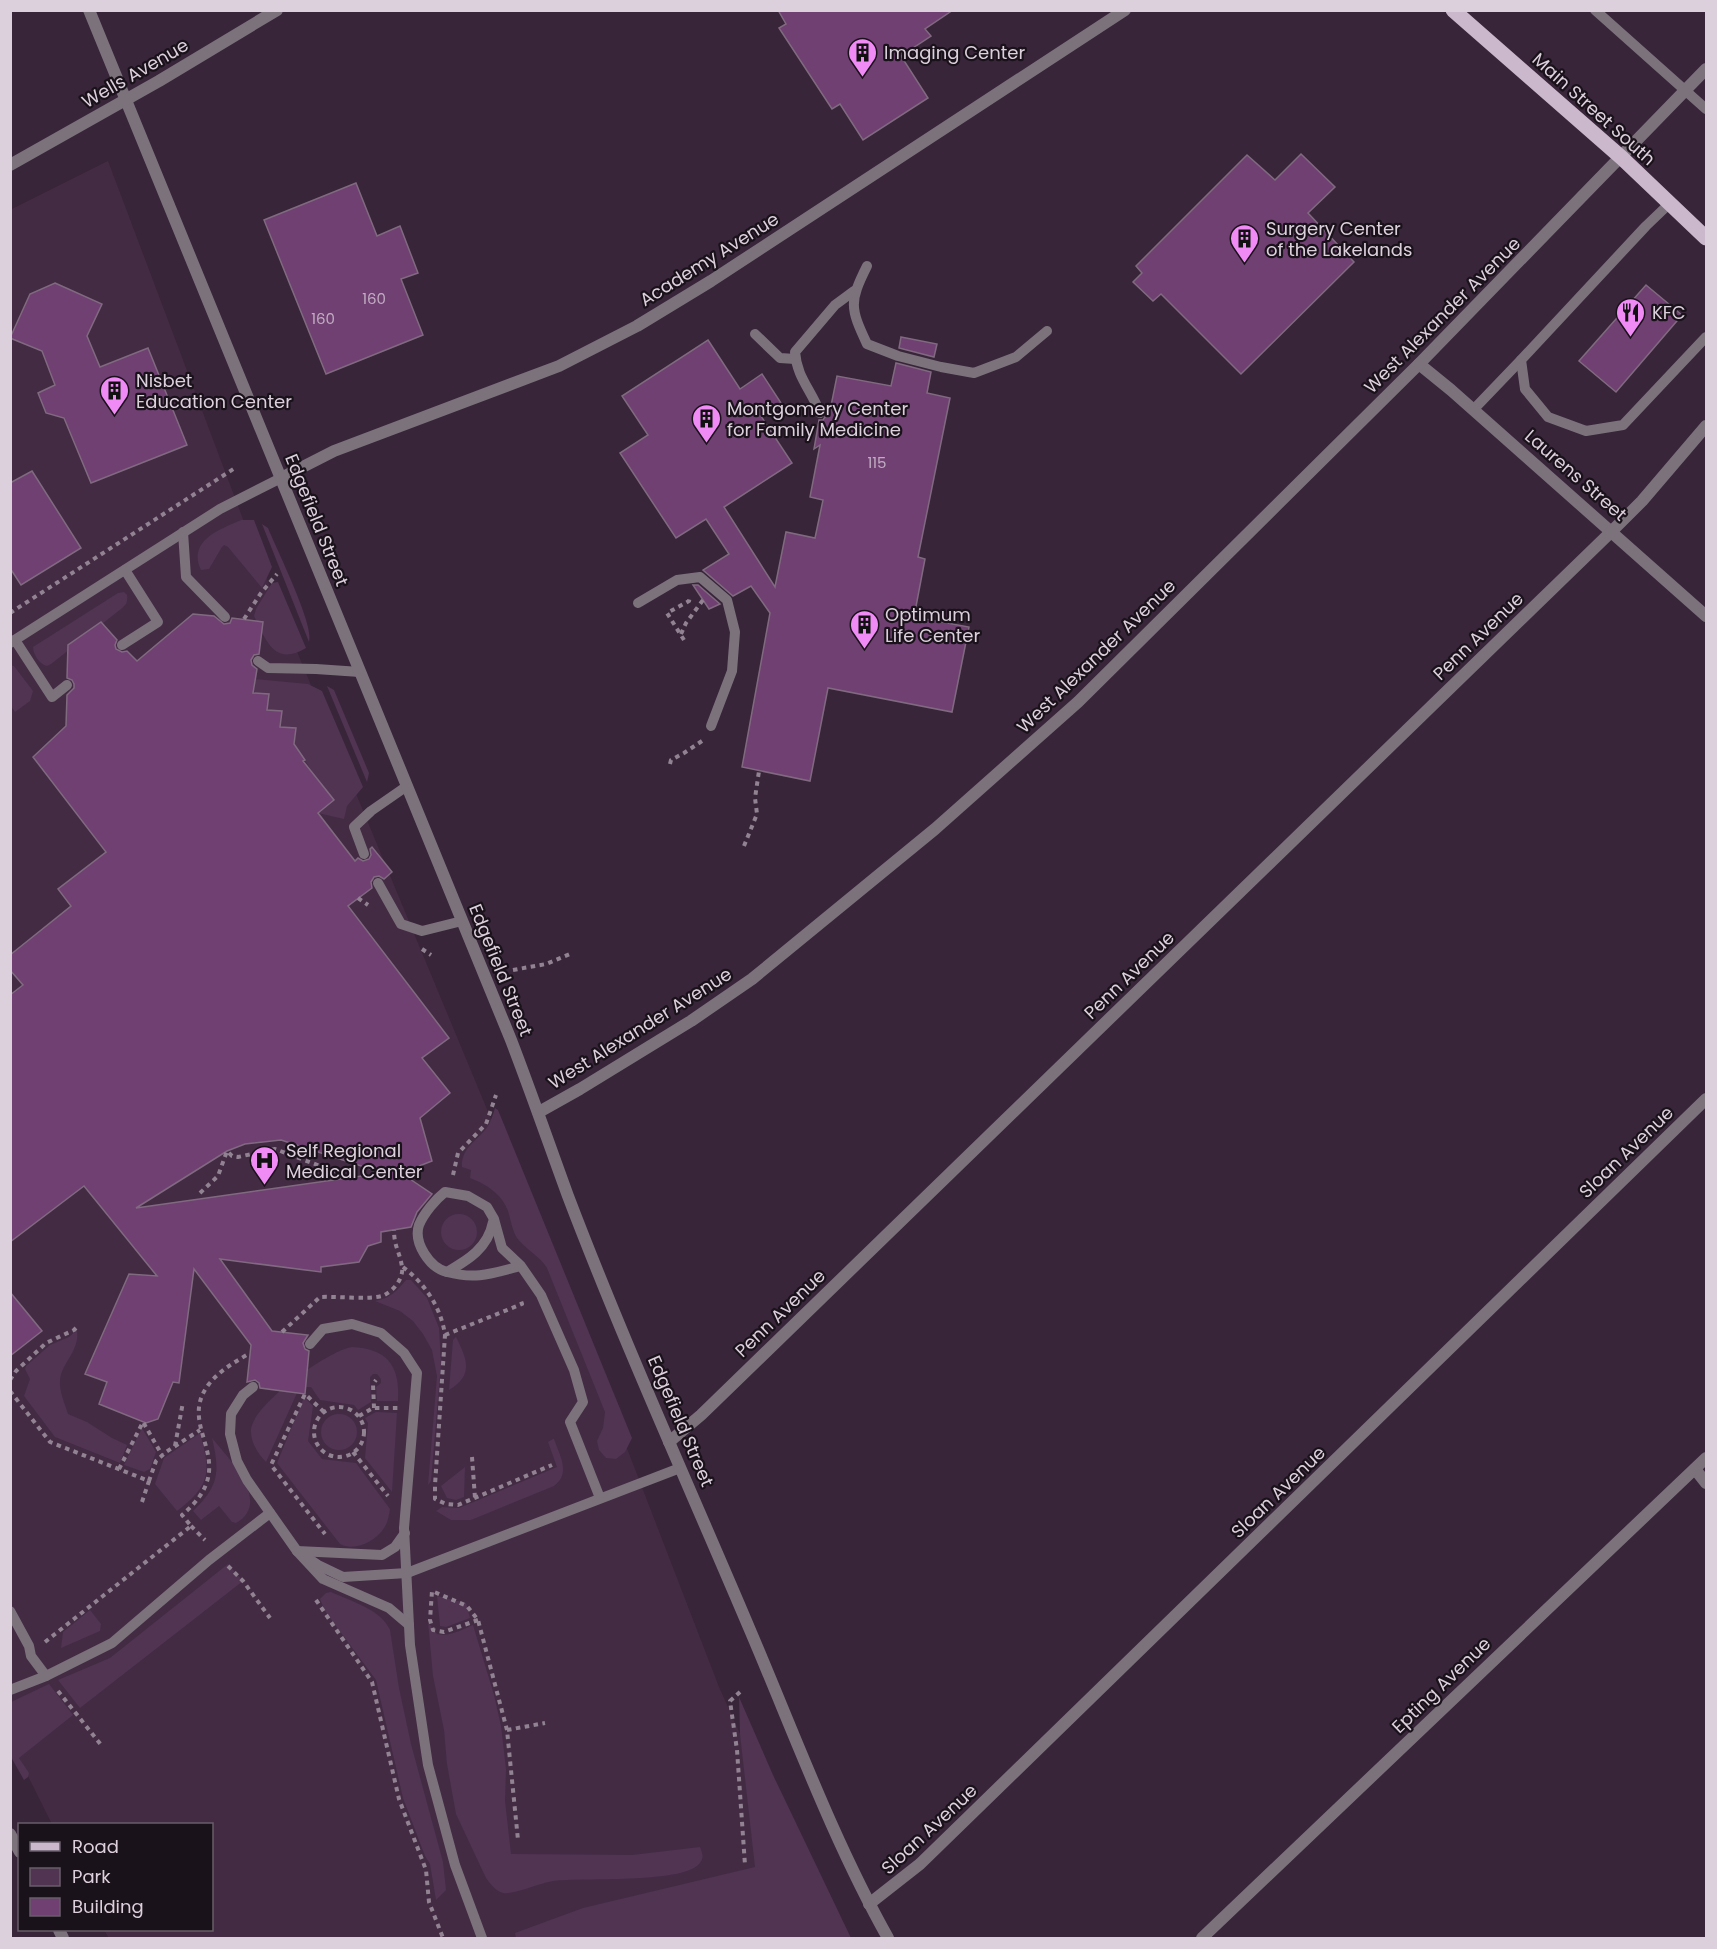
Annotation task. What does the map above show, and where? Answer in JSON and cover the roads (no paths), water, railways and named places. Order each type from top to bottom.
[{"type":"main road","name":"Main Street South","points":[[1453,10],[1622,158],[1707,238]]},
{"type":"street","name":"Edgefield Street","points":[[89,10],[462,921],[539,1112],[568,1196],[669,1442],[840,1842],[888,1938]]},
{"type":"street","name":"Wells Avenue","points":[[10,165],[277,10]]},
{"type":"street","name":"Academy Avenue","points":[[281,478],[334,451],[559,366],[637,326],[711,281],[1125,10]]},
{"type":"street","name":"West Alexander Avenue","points":[[539,1112],[691,1021],[752,979],[935,829],[1078,702],[1419,364],[1707,69]]},
{"type":"street","name":"Laurens Street","points":[[1419,364],[1707,616]]},
{"type":"street","name":"Penn Avenue","points":[[669,1442],[701,1416],[1612,531],[1642,501],[1707,426]]},
{"type":"street","name":"Sloan Avenue","points":[[869,1904],[920,1864],[1707,1098]]},
{"type":"street","name":"Epting Avenue","points":[[1204,1938],[1707,1458]]},
{"type":"street","points":[[1695,1469],[1707,1483]]},
{"type":"street","points":[[10,1834],[18,1848]]},
{"type":"lane","points":[[1595,10],[1707,109]]},
{"type":"lane","points":[[1474,410],[1670,203]]},
{"type":"lane","points":[[820,412],[797,370],[795,352],[835,305],[854,291],[867,266]]},
{"type":"lane","points":[[854,291],[854,317],[867,344],[891,354],[941,367],[974,373],[1016,357],[1047,331]]},
{"type":"lane","points":[[755,334],[780,358],[795,359]]},
{"type":"lane","points":[[1521,360],[1525,389],[1548,417],[1586,431],[1623,425],[1707,337]]},
{"type":"lane","points":[[67,685],[52,697],[13,642],[220,509],[281,478]]},
{"type":"lane","points":[[183,532],[186,577],[225,617]]},
{"type":"lane","points":[[122,645],[158,622],[125,570]]},
{"type":"lane","points":[[638,603],[677,580],[700,577],[728,600],[735,632],[732,671],[710,730]]},
{"type":"lane","points":[[258,661],[268,668],[360,672]]},
{"type":"lane","points":[[364,854],[354,827],[371,811],[406,786]]},
{"type":"lane","points":[[378,883],[401,924],[422,931],[462,921]]},
{"type":"lane","points":[[521,1266],[481,1277],[447,1272],[432,1265],[419,1241],[419,1225],[438,1197],[446,1192],[468,1196],[487,1207],[494,1219],[502,1248],[521,1266],[541,1295],[574,1370],[583,1402],[570,1422],[600,1498]]},
{"type":"lane","points":[[447,1272],[471,1258],[485,1244],[492,1231],[494,1219]]},
{"type":"lane","points":[[310,1344],[323,1329],[352,1324],[381,1333],[404,1353],[417,1372],[405,1533],[410,1645],[428,1765],[454,1865],[482,1938]]},
{"type":"lane","points":[[253,1387],[243,1395],[231,1414],[230,1434],[237,1461],[247,1480],[297,1551],[313,1564],[344,1577],[406,1573],[680,1468]]},
{"type":"lane","points":[[10,1690],[46,1676],[112,1643],[217,1554],[270,1513]]},
{"type":"lane","points":[[297,1551],[382,1555],[395,1547],[405,1533]]},
{"type":"lane","points":[[313,1564],[322,1579],[389,1608],[409,1625]]},
{"type":"lane","points":[[10,1611],[29,1646],[31,1656],[46,1676]]},
{"type":"place","name":"Imaging Center","points":[[863,78]]},
{"type":"place","name":"Surgery Center of the Lakelands","points":[[1245,264]]},
{"type":"place","name":"KFC","points":[[1631,338]]},
{"type":"place","name":"Nisbet Education Center","points":[[115,416]]},
{"type":"place","name":"Montgomery Center for Family Medicine","points":[[706,444]]},
{"type":"place","name":"Optimum Life Center","points":[[864,650]]},
{"type":"place","name":"Self Regional Medical Center","points":[[265,1186]]}]
